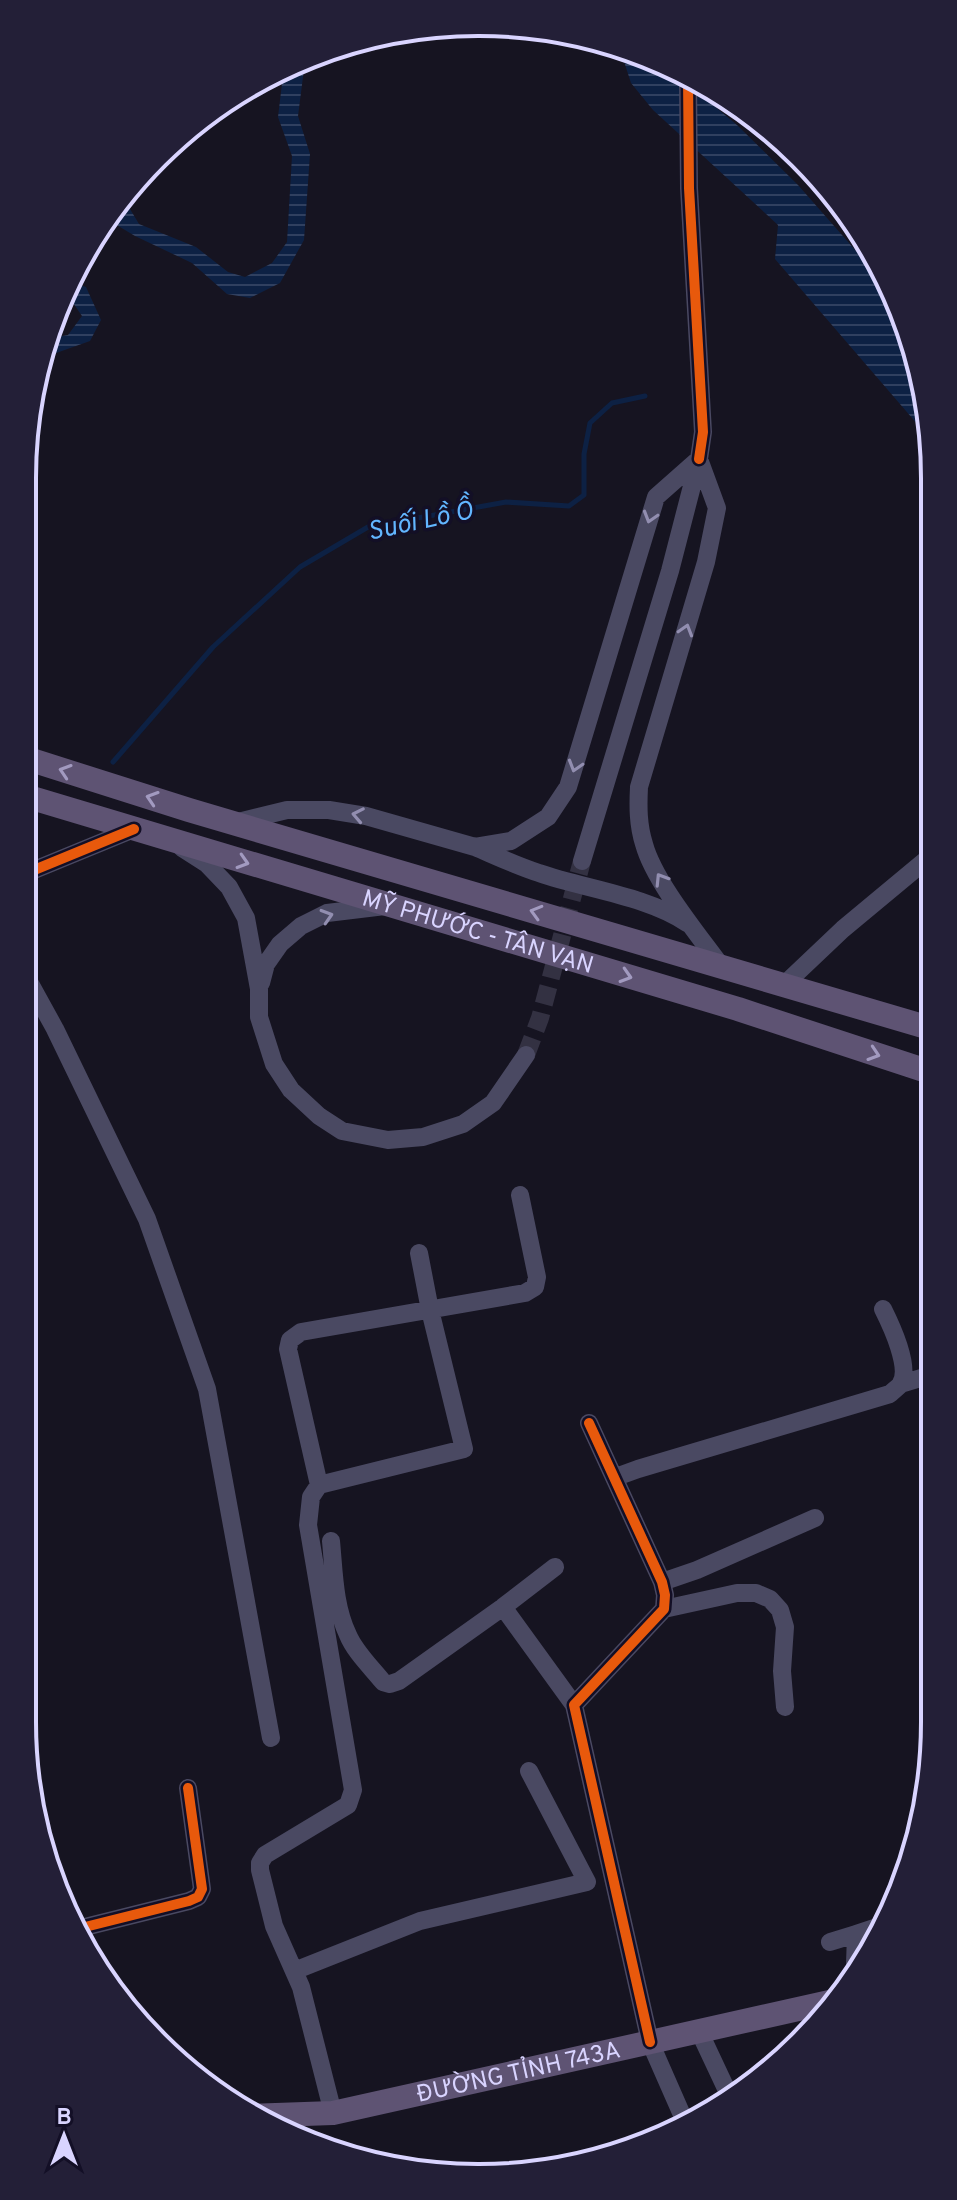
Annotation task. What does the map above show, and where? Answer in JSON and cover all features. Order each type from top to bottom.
[{"type":"main road","name":"MỸ PHƯỚC - TÂN VẠN","points":[[36,762],[921,1025]]},
{"type":"main road","name":"MỸ PHƯỚC - TÂN VẠN","points":[[36,799],[738,1009],[921,1069]]},
{"type":"main road","name":"ĐƯỜNG TỈNH 743A","points":[[277,2115],[333,2113],[699,2031],[814,2009]]},
{"type":"street","points":[[582,861],[670,571],[703,432],[689,188],[688,89]]},
{"type":"street","points":[[475,847],[511,841],[548,817],[568,787],[656,497],[699,459]]},
{"type":"street","points":[[699,459],[717,508],[706,562],[639,787],[638,805],[649,859],[721,966]]},
{"type":"street","points":[[234,823],[287,810],[329,810],[366,816],[475,847],[539,873],[654,906],[693,927]]},
{"type":"street","points":[[36,869],[134,829]]},
{"type":"street","points":[[170,841],[207,864],[229,887],[246,918],[259,989],[259,1017],[274,1064],[291,1090],[319,1116],[342,1131],[388,1140],[423,1137],[463,1124],[493,1103],[526,1055]]},
{"type":"street","points":[[785,984],[835,936],[921,864]]},
{"type":"street","points":[[259,989],[266,964],[280,944],[301,926],[327,913],[389,905]]},
{"type":"street","points":[[36,1013],[147,1219],[207,1389],[271,1738]]},
{"type":"street","points":[[319,1485],[288,1349],[290,1340],[301,1332],[525,1293],[535,1287],[537,1277],[520,1195]]},
{"type":"street","points":[[333,2113],[301,1987],[274,1926],[260,1863],[265,1855],[348,1805],[353,1790],[308,1525],[311,1497],[319,1485],[464,1449],[419,1253]]},
{"type":"street","points":[[883,1309],[903,1359],[905,1374],[901,1384]]},
{"type":"street","points":[[616,1477],[890,1394],[901,1384],[921,1378]]},
{"type":"street","points":[[589,1423],[662,1582],[664,1609]]},
{"type":"street","points":[[662,1582],[697,1570],[815,1518]]},
{"type":"street","points":[[331,1541],[334,1583],[344,1627],[383,1682],[390,1684],[399,1681],[555,1567]]},
{"type":"street","points":[[574,1705],[664,1609],[737,1593],[756,1593],[770,1599],[780,1610],[785,1627],[782,1671],[785,1707]]},
{"type":"street","points":[[503,1607],[574,1705],[650,2042],[682,2114]]},
{"type":"street","points":[[294,1971],[420,1921],[587,1882],[529,1771]]},
{"type":"street","points":[[87,1927],[198,1897],[202,1889],[188,1788]]},
{"type":"street","points":[[830,1942],[869,1930]]},
{"type":"street","points":[[855,1953],[856,1934]]},
{"type":"street","points":[[699,2031],[726,2088]]},
{"type":"water","points":[[624,60],[706,99],[798,185],[863,259],[898,336],[917,424],[775,259],[778,225],[653,110],[631,83]]},
{"type":"water","points":[[304,73],[298,116],[310,154],[304,240],[280,283],[250,298],[227,294],[192,263],[116,225],[129,207],[139,224],[196,247],[228,272],[245,277],[272,263],[287,242],[292,156],[278,117],[282,82]]},
{"type":"water","points":[[81,285],[86,287],[101,320],[90,341],[54,354],[59,337],[68,335],[82,316],[73,303]]},
{"type":"waterway","name":"Suối Lồ Ồ","points":[[113,762],[213,647],[300,567],[368,527],[506,502],[569,506],[584,495],[584,454],[590,423],[612,403],[645,396]]},
{"type":"tunnel","points":[[526,1055],[540,1018],[582,861]]},
{"type":"cycle path","points":[[688,89],[689,188],[703,432],[699,459]]},
{"type":"cycle path","points":[[36,869],[134,829]]},
{"type":"cycle path","points":[[589,1423],[662,1582],[665,1595],[664,1609],[574,1705],[650,2042]]},
{"type":"cycle path","points":[[87,1927],[198,1897],[202,1889],[188,1788]]}]
